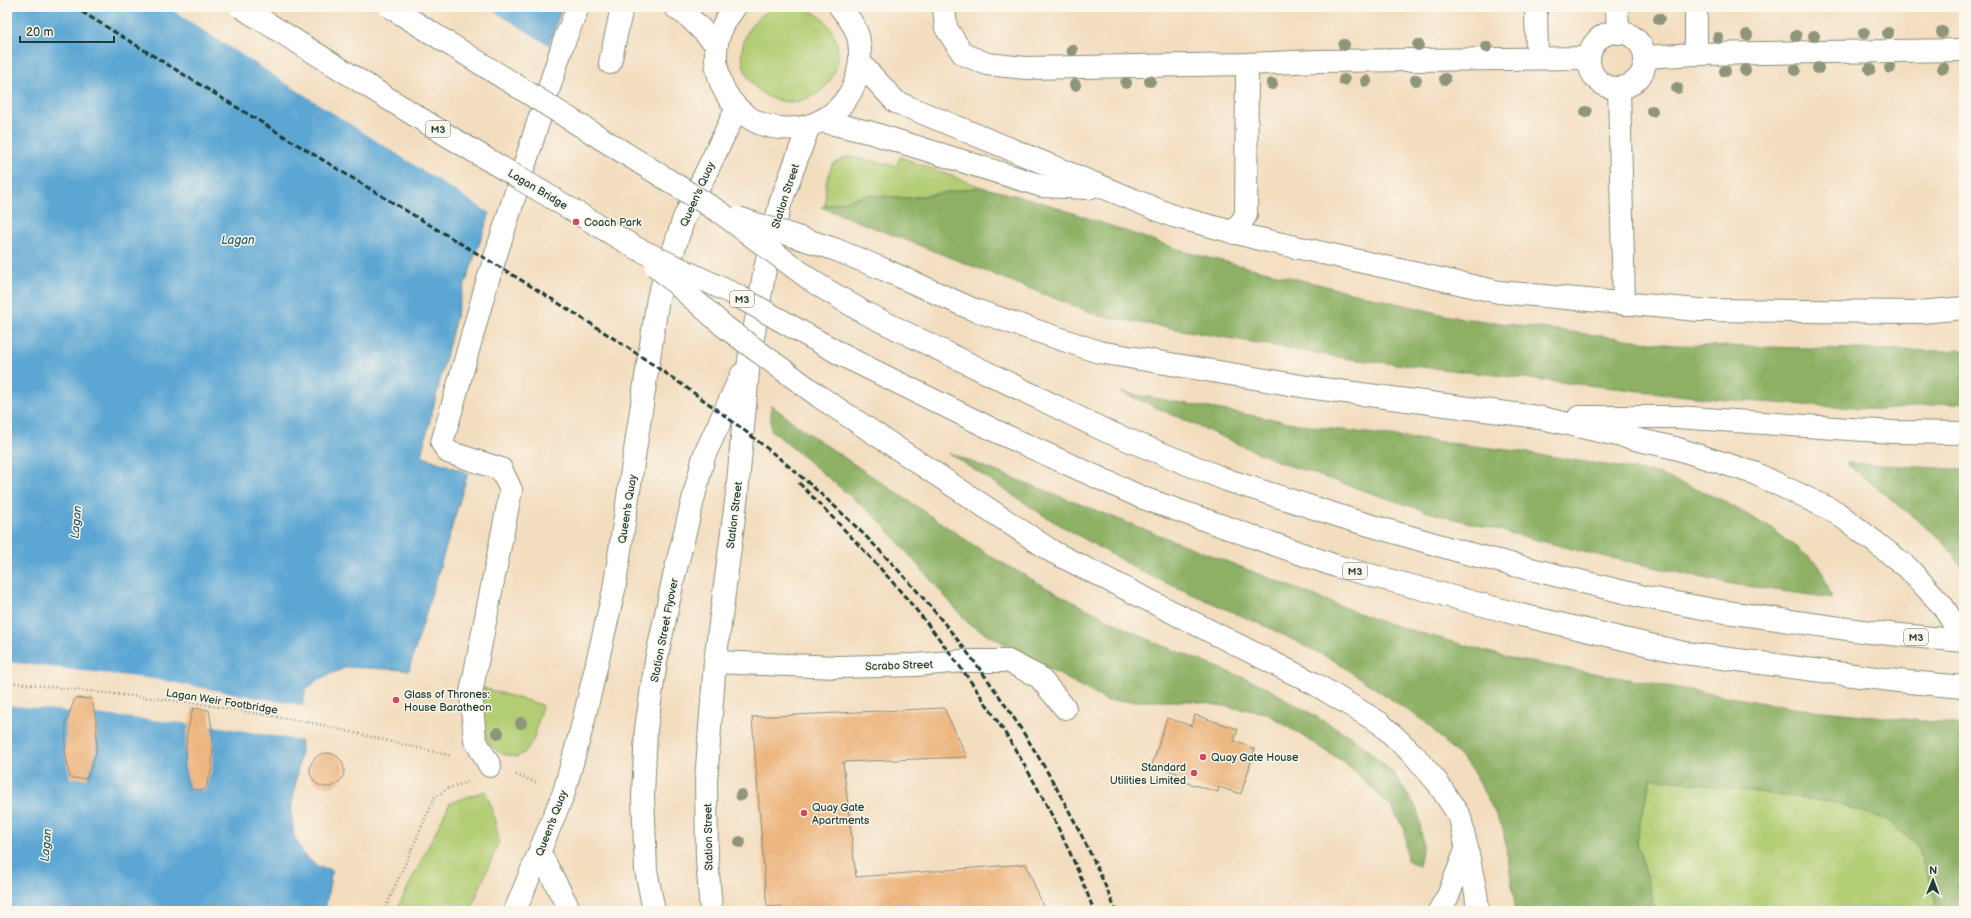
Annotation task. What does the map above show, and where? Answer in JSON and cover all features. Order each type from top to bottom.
[{"type":"main road","name":"Lagan Bridge","points":[[241,7],[445,134],[636,248],[736,295],[844,356],[1002,434],[1143,498],[1336,566],[1521,616],[1684,653],[1898,681],[1964,687]]},
{"type":"main road","name":"M3","points":[[390,7],[721,213],[814,283],[865,313],[1106,431],[1227,480],[1337,516],[1462,552],[1644,597],[1719,611],[1869,632],[1964,640]]},
{"type":"main road","points":[[490,766],[475,740],[471,693],[511,490],[501,469],[448,452],[442,443],[486,286],[563,44],[578,7]]},
{"type":"main road","points":[[610,63],[622,7]]},
{"type":"main road","points":[[675,7],[689,17],[716,44]]},
{"type":"main road","points":[[735,7],[724,22],[716,44],[716,67],[723,90],[737,108],[752,120],[771,127],[790,129],[816,124],[872,133],[1042,186],[1109,189]]},
{"type":"main road","points":[[944,7],[946,28],[963,54],[988,64],[1026,68],[1247,64],[1318,61],[1589,58]]},
{"type":"main road","points":[[1536,7],[1537,58]]},
{"type":"main road","points":[[1617,7],[1618,32]]},
{"type":"main road","points":[[1696,7],[1696,54]]},
{"type":"main road","points":[[816,124],[837,111],[849,97],[857,81],[860,63],[859,40],[847,11]]},
{"type":"main road","points":[[1618,32],[1624,33],[1636,40],[1645,57],[1644,66],[1635,81],[1628,86],[1619,88],[1608,86],[1597,80],[1590,67],[1589,58],[1593,45],[1598,40],[1610,33],[1618,32]]},
{"type":"main road","points":[[1645,57],[1696,54],[1964,50]]},
{"type":"main road","points":[[860,63],[896,102],[1047,166],[1109,189],[1173,216],[1234,232],[1499,292],[1698,310],[1921,312],[1964,308]]},
{"type":"main road","points":[[1234,232],[1246,215],[1247,64]]},
{"type":"main road","points":[[1619,88],[1624,304]]},
{"type":"main road","name":"Queen's Quay","points":[[515,911],[564,792],[582,727],[614,590],[658,298],[684,218],[737,108]]},
{"type":"main road","name":"Station Street","points":[[711,911],[706,781],[715,662],[737,494],[749,360],[765,269],[780,204],[816,124]]},
{"type":"main road","points":[[721,213],[834,249],[972,309],[1099,352],[1307,387],[1537,417],[1675,448],[1754,473],[1836,512],[1907,567],[1942,605],[1964,640]]},
{"type":"main road","points":[[636,248],[725,327],[820,396],[1053,552],[1316,684],[1380,723],[1414,755],[1437,782],[1460,818],[1478,911]]},
{"type":"main road","name":"Station Street Flyover","points":[[654,911],[646,870],[643,796],[646,729],[656,661],[674,576],[704,456],[749,360]]},
{"type":"main road","points":[[1537,417],[1677,417],[1893,432],[1964,433]]},
{"type":"main road","name":"Scrabo Street","points":[[715,662],[837,667],[916,665],[963,661],[1008,661],[1039,677],[1065,708]]},
{"type":"main road","points":[[1439,911],[1448,896],[1467,848]]},
{"type":"main road","points":[[540,853],[570,911]]},
{"type":"path","name":"Lagan Weir Footbridge","points":[[7,682],[195,703],[313,723],[432,751]]},
{"type":"path","points":[[384,911],[435,797],[449,788],[480,779],[490,766],[564,792]]},
{"type":"green space","points":[[790,6],[808,9],[824,20],[835,36],[838,54],[835,72],[824,88],[808,99],[790,102],[772,99],[756,88],[745,72],[742,54],[745,36],[756,20],[772,9]]},
{"type":"green space","points":[[848,156],[896,166],[900,157],[981,187],[909,198],[868,195],[825,206],[826,183],[832,165]]},
{"type":"green space","points":[[981,187],[1038,201],[1189,253],[1454,317],[1673,345],[1942,351],[1964,350],[1964,402],[1884,410],[1714,399],[1350,359],[1100,316],[821,207],[868,195],[909,198]]},
{"type":"green space","points":[[1121,392],[1316,427],[1516,451],[1656,473],[1720,499],[1774,530],[1820,566],[1832,598],[1732,584],[1584,552],[1428,512],[1279,462]]},
{"type":"green space","points":[[771,405],[802,429],[990,556],[1058,594],[1153,642],[1262,685],[1358,741],[1394,774],[1418,811],[1423,845],[1419,866],[1407,860],[1405,830],[1390,805],[1342,761],[1266,713],[1192,701],[1107,701],[969,624],[878,519],[771,430]]},
{"type":"green space","points":[[949,453],[1379,621],[1513,659],[1793,708],[1964,725],[1964,911],[1936,911],[1935,900],[1917,845],[1886,820],[1838,803],[1651,778],[1636,839],[1656,911],[1515,911],[1503,828],[1471,768],[1425,722],[1333,660],[1267,627],[1146,574],[1046,517]]},
{"type":"green space","points":[[1846,463],[1955,469],[1964,468],[1964,569],[1942,540]]},
{"type":"green space","points":[[483,688],[542,705],[534,739],[524,753],[517,757],[502,754],[489,744],[480,721]]},
{"type":"green space","points":[[1651,777],[1838,803],[1886,820],[1917,845],[1935,900],[1936,911],[1656,911],[1636,839]]},
{"type":"green space","points":[[485,791],[493,811],[499,841],[470,911],[396,911],[450,803]]},
{"type":"water","name":"Lagan","points":[[7,7],[562,7],[462,293],[421,456],[468,473],[409,670],[347,667],[317,680],[305,692],[299,719],[301,749],[291,812],[294,836],[305,856],[317,866],[332,870],[325,911],[7,911]]},
{"type":"pier","points":[[167,7],[487,7],[550,46],[491,214]]},
{"type":"pier","points":[[7,662],[153,679],[304,706],[301,719],[303,741],[222,727],[7,705]]},
{"type":"building","points":[[75,698],[92,699],[97,726],[96,753],[87,779],[70,778],[65,751],[66,722]]},
{"type":"building","points":[[193,708],[209,710],[213,736],[212,768],[205,790],[190,789],[185,766],[187,733]]},
{"type":"building","name":"Quay Gate Apartments","points":[[944,708],[967,757],[843,762],[856,877],[1026,864],[1045,911],[782,911],[782,906],[767,907],[752,717]]},
{"type":"building","name":"Quay Gate House","points":[[1195,715],[1238,729],[1234,741],[1255,749],[1241,794],[1219,787],[1218,792],[1175,779],[1177,773],[1152,765],[1167,718],[1192,726]]},
{"type":"building","points":[[324,753],[330,753],[334,754],[341,760],[344,770],[343,777],[337,784],[330,787],[324,787],[320,786],[313,780],[310,773],[310,767],[311,763],[317,756]]},
{"type":"railway","points":[[74,7],[574,313],[687,389],[742,429],[795,472],[846,517],[889,560],[929,605],[966,651],[1002,700],[1034,750],[1064,802],[1116,911]]},
{"type":"railway","points":[[799,483],[885,573],[933,631],[981,696],[1024,765],[1063,837],[1094,911]]},
{"type":"place","name":"Coach Park","points":[[576,222]]},
{"type":"place","name":"Glass of Thrones: House Baratheon","points":[[396,700]]},
{"type":"place","name":"Quay Gate House","points":[[1203,757]]},
{"type":"place","name":"Standard Utilities Limited","points":[[1194,773]]},
{"type":"place","name":"Quay Gate Apartments","points":[[804,813]]}]
